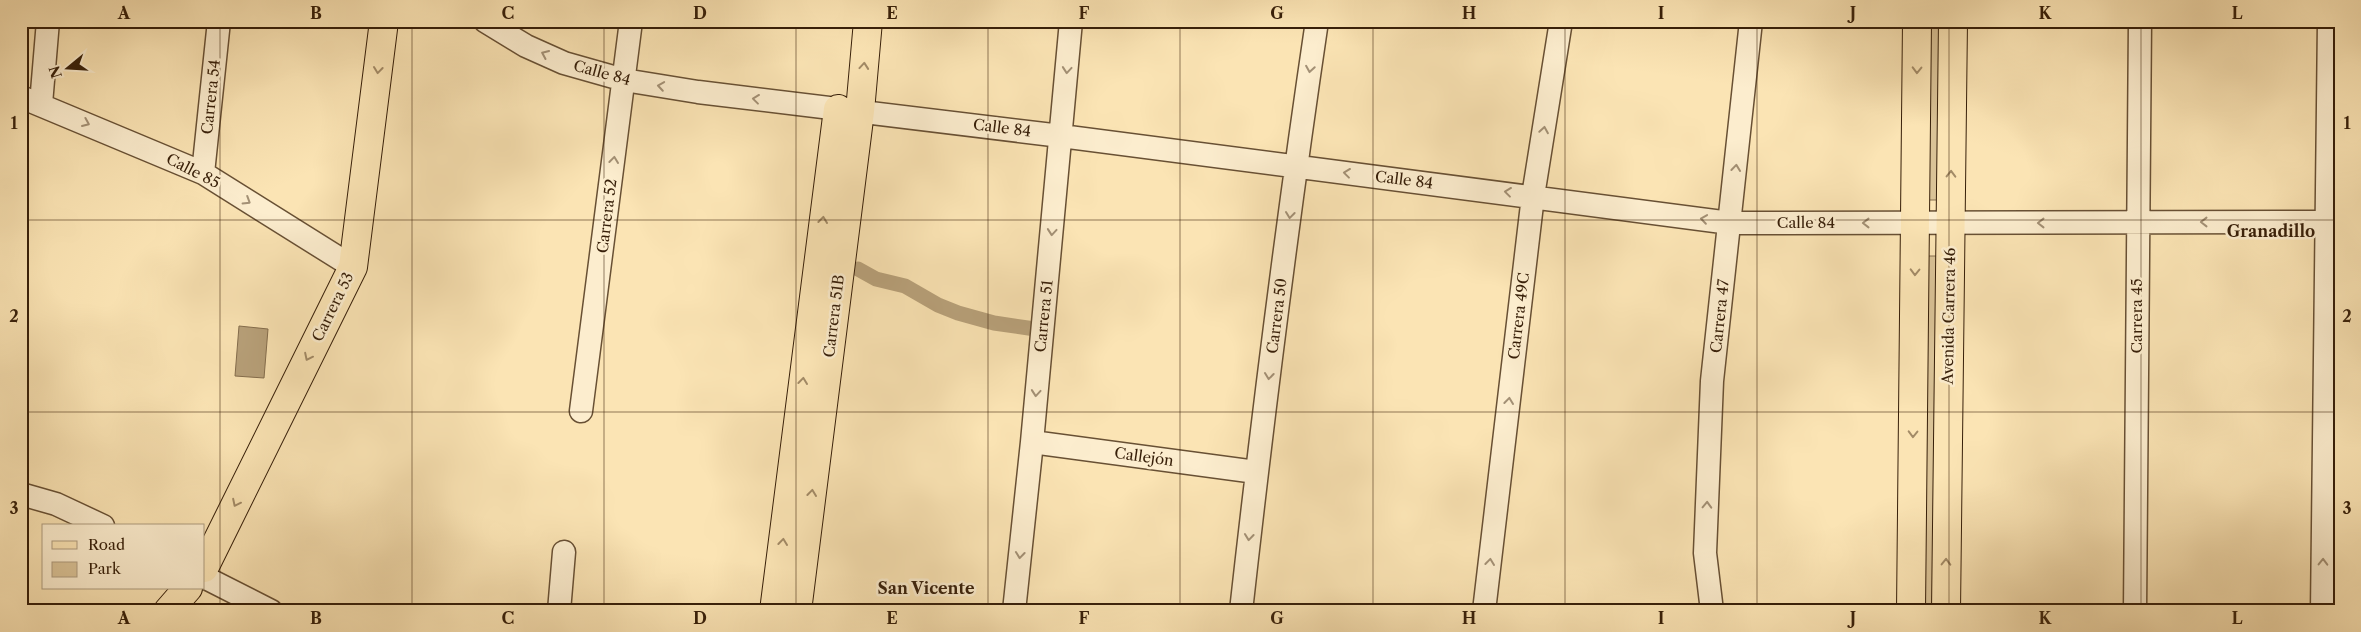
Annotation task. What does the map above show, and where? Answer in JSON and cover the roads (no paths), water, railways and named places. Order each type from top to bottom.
[{"type":"main road","name":"Carrera 53","points":[[205,566],[353,267],[384,21]]},
{"type":"main road","name":"Carrera 51B","points":[[791,605],[849,110],[868,21]]},
{"type":"main road","points":[[1911,611],[1917,21]]},
{"type":"main road","name":"Avenida Carrera 46","points":[[1946,611],[1953,21]]},
{"type":"main road","points":[[168,611],[186,590]]},
{"type":"street","points":[[31,100],[48,21]]},
{"type":"street","name":"Carrera 54","points":[[203,173],[218,21]]},
{"type":"street","name":"Calle 84","points":[[485,21],[526,46],[564,62],[624,80],[698,92],[1061,136],[1730,223],[2334,222]]},
{"type":"street","name":"Carrera 52","points":[[581,411],[631,21]]},
{"type":"street","name":"Carrera 51","points":[[1014,611],[1032,442],[1071,21]]},
{"type":"street","name":"Carrera 50","points":[[1241,611],[1256,472],[1317,21]]},
{"type":"street","name":"Carrera 49C","points":[[1484,611],[1533,196],[1560,21]]},
{"type":"street","name":"Carrera 47","points":[[1712,611],[1705,553],[1712,381],[1751,21]]},
{"type":"street","name":"Carrera 45","points":[[2135,611],[2140,21]]},
{"type":"street","points":[[2322,611],[2334,222],[2330,21]]},
{"type":"street","name":"Calle 85","points":[[31,100],[203,173],[353,267]]},
{"type":"street","name":"Callejón","points":[[1032,442],[1256,472]]},
{"type":"street","points":[[21,494],[56,504],[99,524]]},
{"type":"street","points":[[559,611],[564,552]]},
{"type":"street","points":[[205,578],[271,611]]},
{"type":"waterway","points":[[858,269],[876,279],[905,286],[938,305],[958,313],[994,323],[1042,330]]},
{"type":"district","name":"Granadillo","points":[[2271,231]]},
{"type":"district","name":"San Vicente","points":[[926,588]]}]
